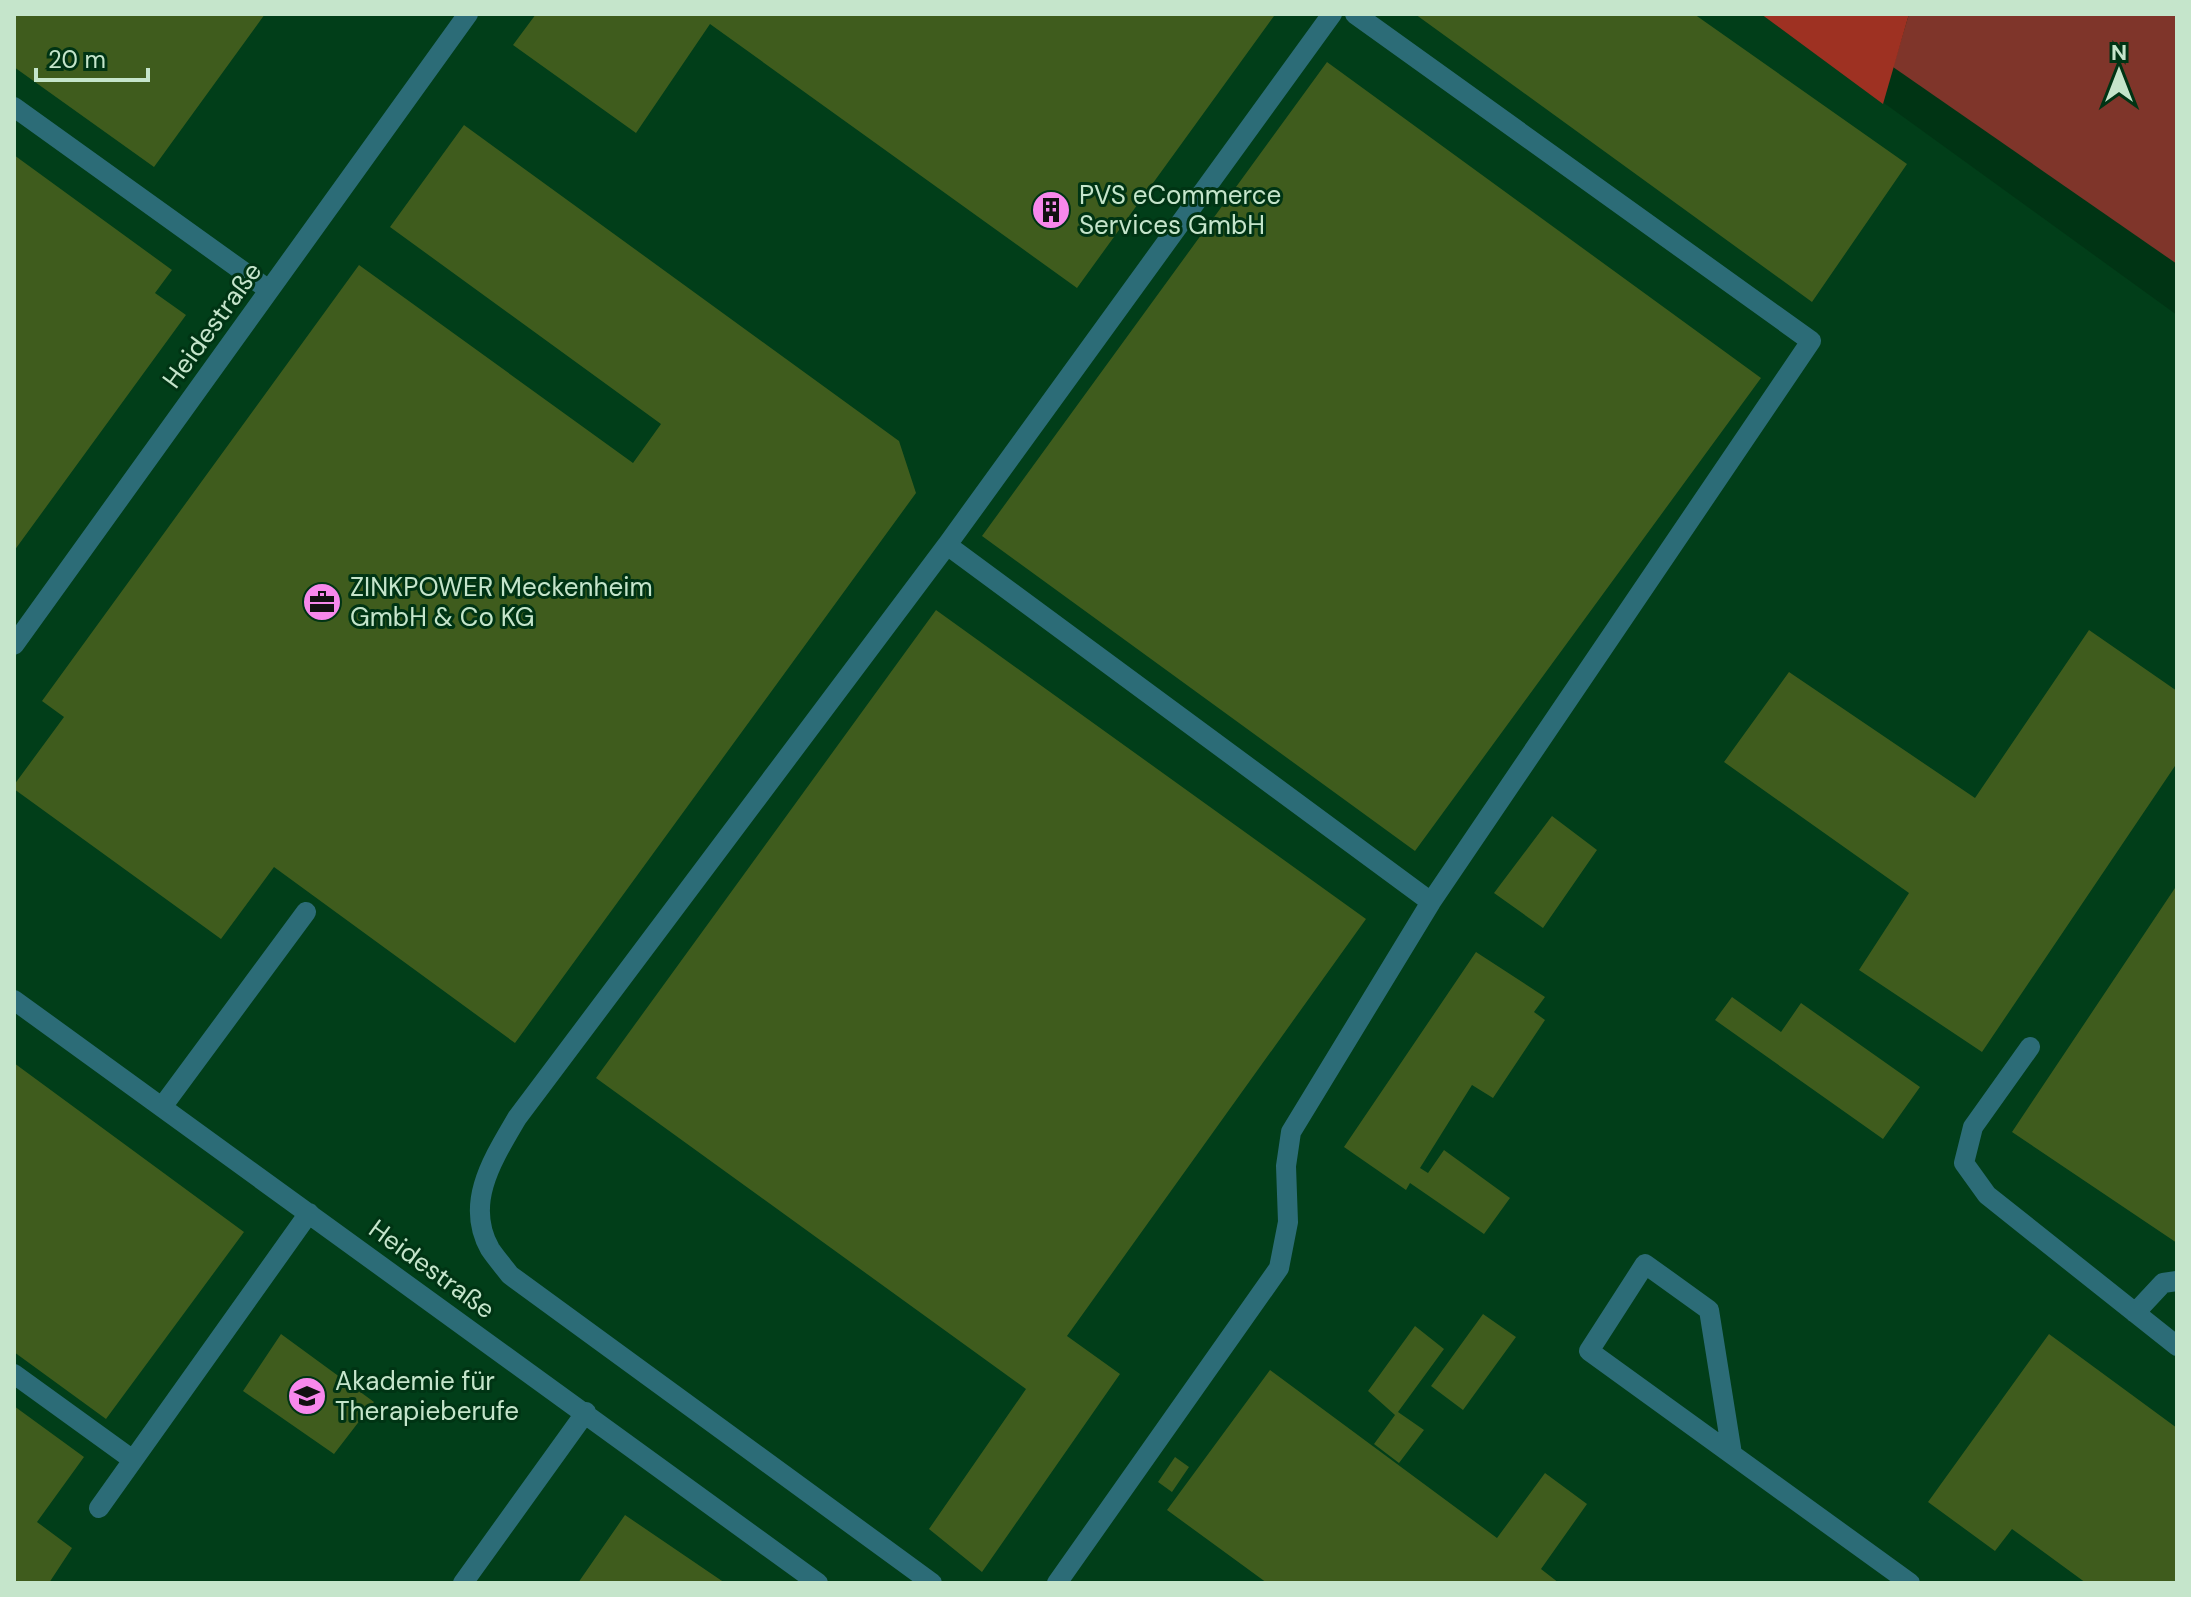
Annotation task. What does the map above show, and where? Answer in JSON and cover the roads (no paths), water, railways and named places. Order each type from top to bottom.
[{"type":"street","points":[[450,14],[453,35]]},
{"type":"street","name":"Heidestraße","points":[[14,645],[468,14]]},
{"type":"street","points":[[932,1583],[510,1275],[490,1249],[480,1221],[483,1181],[517,1118],[947,545],[1332,14]]},
{"type":"street","points":[[1057,1583],[1279,1268],[1288,1222],[1286,1166],[1291,1132],[1431,902],[1811,341],[1355,14]]},
{"type":"street","points":[[14,107],[269,290]]},
{"type":"street","points":[[947,545],[1431,902]]},
{"type":"street","points":[[162,1107],[306,912]]},
{"type":"street","name":"Heidestraße","points":[[14,1000],[818,1583]]},
{"type":"street","points":[[2030,1047],[1973,1127],[1964,1163],[1987,1195],[2177,1346]]},
{"type":"street","points":[[99,1508],[309,1213]]},
{"type":"street","points":[[1732,1454],[1709,1310],[1645,1264],[1589,1351],[1910,1583]]},
{"type":"street","points":[[2135,1313],[2163,1283],[2177,1281]]},
{"type":"street","points":[[14,1374],[133,1460]]},
{"type":"street","points":[[463,1583],[586,1412]]},
{"type":"place","name":"PVS eCommerce Services GmbH","points":[[1051,210]]},
{"type":"place","name":"ZINKPOWER Meckenheim GmbH & Co KG","points":[[322,602]]},
{"type":"place","name":"Akademie für Therapieberufe","points":[[307,1396]]}]
